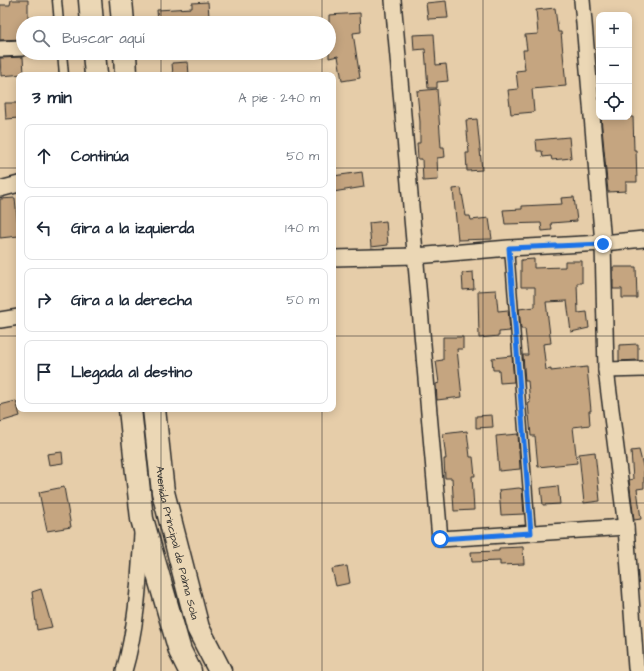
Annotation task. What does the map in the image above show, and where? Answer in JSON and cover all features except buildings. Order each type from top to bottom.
[{"type":"highway","points":[[90,0],[91,16]]},
{"type":"highway","points":[[121,0],[122,16]]},
{"type":"highway","points":[[95,60],[96,72]]},
{"type":"highway","points":[[125,60],[126,72]]},
{"type":"highway","points":[[130,412],[142,519],[180,650],[190,671]]},
{"type":"highway","name":"Avenida Principal de Palma Sola","points":[[154,412],[163,492],[198,628],[220,671]]},
{"type":"street","points":[[393,0],[440,539],[626,527]]},
{"type":"street","points":[[582,0],[603,244],[606,370],[626,527],[633,638],[636,668],[638,671]]},
{"type":"street","points":[[0,49],[16,48]]},
{"type":"street","points":[[0,189],[16,185]]},
{"type":"street","points":[[336,258],[416,256],[509,248],[603,244],[644,239]]},
{"type":"street","points":[[0,320],[16,317]]},
{"type":"street","points":[[606,370],[644,369]]},
{"type":"street","points":[[124,671],[132,645],[138,596],[142,519]]},
{"type":"lane","points":[[57,0],[58,16]]},
{"type":"lane","points":[[63,60],[64,72]]},
{"type":"lane","points":[[509,248],[531,533]]},
{"type":"route","points":[[440,539],[531,533],[509,248],[603,244]]}]
